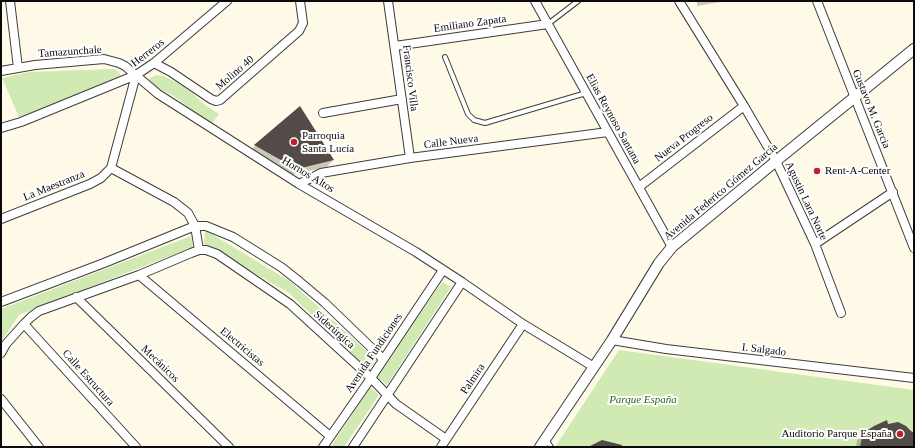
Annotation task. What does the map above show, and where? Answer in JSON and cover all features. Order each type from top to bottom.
[{"type":"street","points":[[10,1],[18,68]]},
{"type":"street","name":"Herreros","points":[[111,168],[136,75],[154,63],[227,1]]},
{"type":"street","name":"Molino 40","points":[[154,63],[171,72],[211,99],[216,101],[220,100],[299,31],[303,22],[300,1]]},
{"type":"street","name":"Francisco Villa","points":[[388,1],[410,158]]},
{"type":"street","name":"Elias Reynoso Santana","points":[[535,1],[672,247]]},
{"type":"street","name":"Agustin Lara Norte","points":[[679,1],[776,161],[815,244],[841,313]]},
{"type":"street","name":"Gustavo M. Garcia","points":[[817,1],[914,248]]},
{"type":"street","name":"Emiliano Zapata","points":[[395,46],[548,24]]},
{"type":"street","name":"Avenida Federico Gómez García","points":[[544,445],[612,340],[659,263],[672,247],[776,161],[914,51]]},
{"type":"street","name":"Tamazunchale","points":[[1,71],[35,65],[104,59],[119,63],[136,75]]},
{"type":"street","points":[[1,128],[21,122],[136,75]]},
{"type":"street","name":"Hornos Altos","points":[[136,75],[158,94],[299,184],[416,252],[523,324],[594,367]]},
{"type":"street","points":[[323,113],[402,99]]},
{"type":"street","name":"Nueva Progreso","points":[[638,187],[744,106]]},
{"type":"street","name":"Calle Nueva","points":[[299,184],[322,173],[410,158],[608,132]]},
{"type":"street","points":[[1,353],[6,344],[24,324],[39,311],[139,275],[199,250],[195,226],[188,214],[174,202],[111,168]]},
{"type":"street","name":"La Maestranza","points":[[1,219],[90,184],[101,178],[111,168]]},
{"type":"street","points":[[815,244],[893,192]]},
{"type":"street","points":[[1,302],[195,226]]},
{"type":"street","name":"Siderúrgica","points":[[195,226],[206,226],[233,237],[281,267],[325,303],[384,359]]},
{"type":"street","name":"Siderúrgica","points":[[199,250],[206,250],[217,254],[290,304],[371,378],[396,404],[446,439]]},
{"type":"street","name":"Avenida Fundiciones","points":[[323,447],[443,270]]},
{"type":"street","name":"Electricistas","points":[[139,275],[330,436]]},
{"type":"street","points":[[353,447],[462,282]]},
{"type":"street","name":"Mecánicos","points":[[76,297],[229,447]]},
{"type":"street","name":"Calle Estructura","points":[[24,324],[136,447]]},
{"type":"street","name":"Palmira","points":[[442,447],[523,324]]},
{"type":"street","name":"I. Salgado","points":[[612,340],[666,349],[914,378]]},
{"type":"street","points":[[1,399],[39,447]]},
{"type":"lane","points":[[548,24],[578,1]]},
{"type":"lane","points":[[445,57],[468,114],[474,120],[485,123],[586,93]]},
{"type":"green space","points":[[113,69],[119,72],[121,77],[113,84],[19,117],[2,78],[29,72]]},
{"type":"green space","points":[[157,75],[164,76],[178,83],[191,92],[205,105],[219,114],[211,125],[175,97],[162,90],[152,87],[149,82],[150,79]]},
{"type":"green space","points":[[205,230],[291,282],[376,360],[369,370],[289,293],[204,244]]},
{"type":"green space","points":[[191,236],[193,247],[19,315],[1,342],[1,309]]},
{"type":"green space","points":[[442,282],[451,287],[387,385],[376,376]]},
{"type":"green space","name":"Parque España","points":[[619,350],[914,390],[914,447],[555,447]]},
{"type":"green space","points":[[370,387],[379,395],[344,447],[331,447]]},
{"type":"building","name":"Parroquia Santa Lucía","points":[[300,106],[334,160],[297,169],[254,145]]},
{"type":"building","name":"Auditorio Parque España","points":[[887,420],[888,424],[898,422],[906,426],[914,433],[914,447],[860,447],[863,433]]},
{"type":"building","points":[[602,440],[622,445],[622,447],[588,447]]},
{"type":"place","name":"Parroquia Santa Lucía","points":[[294,142]]},
{"type":"place","name":"Rent-A-Center","points":[[817,171]]},
{"type":"place","name":"Auditorio Parque España","points":[[900,434]]}]
